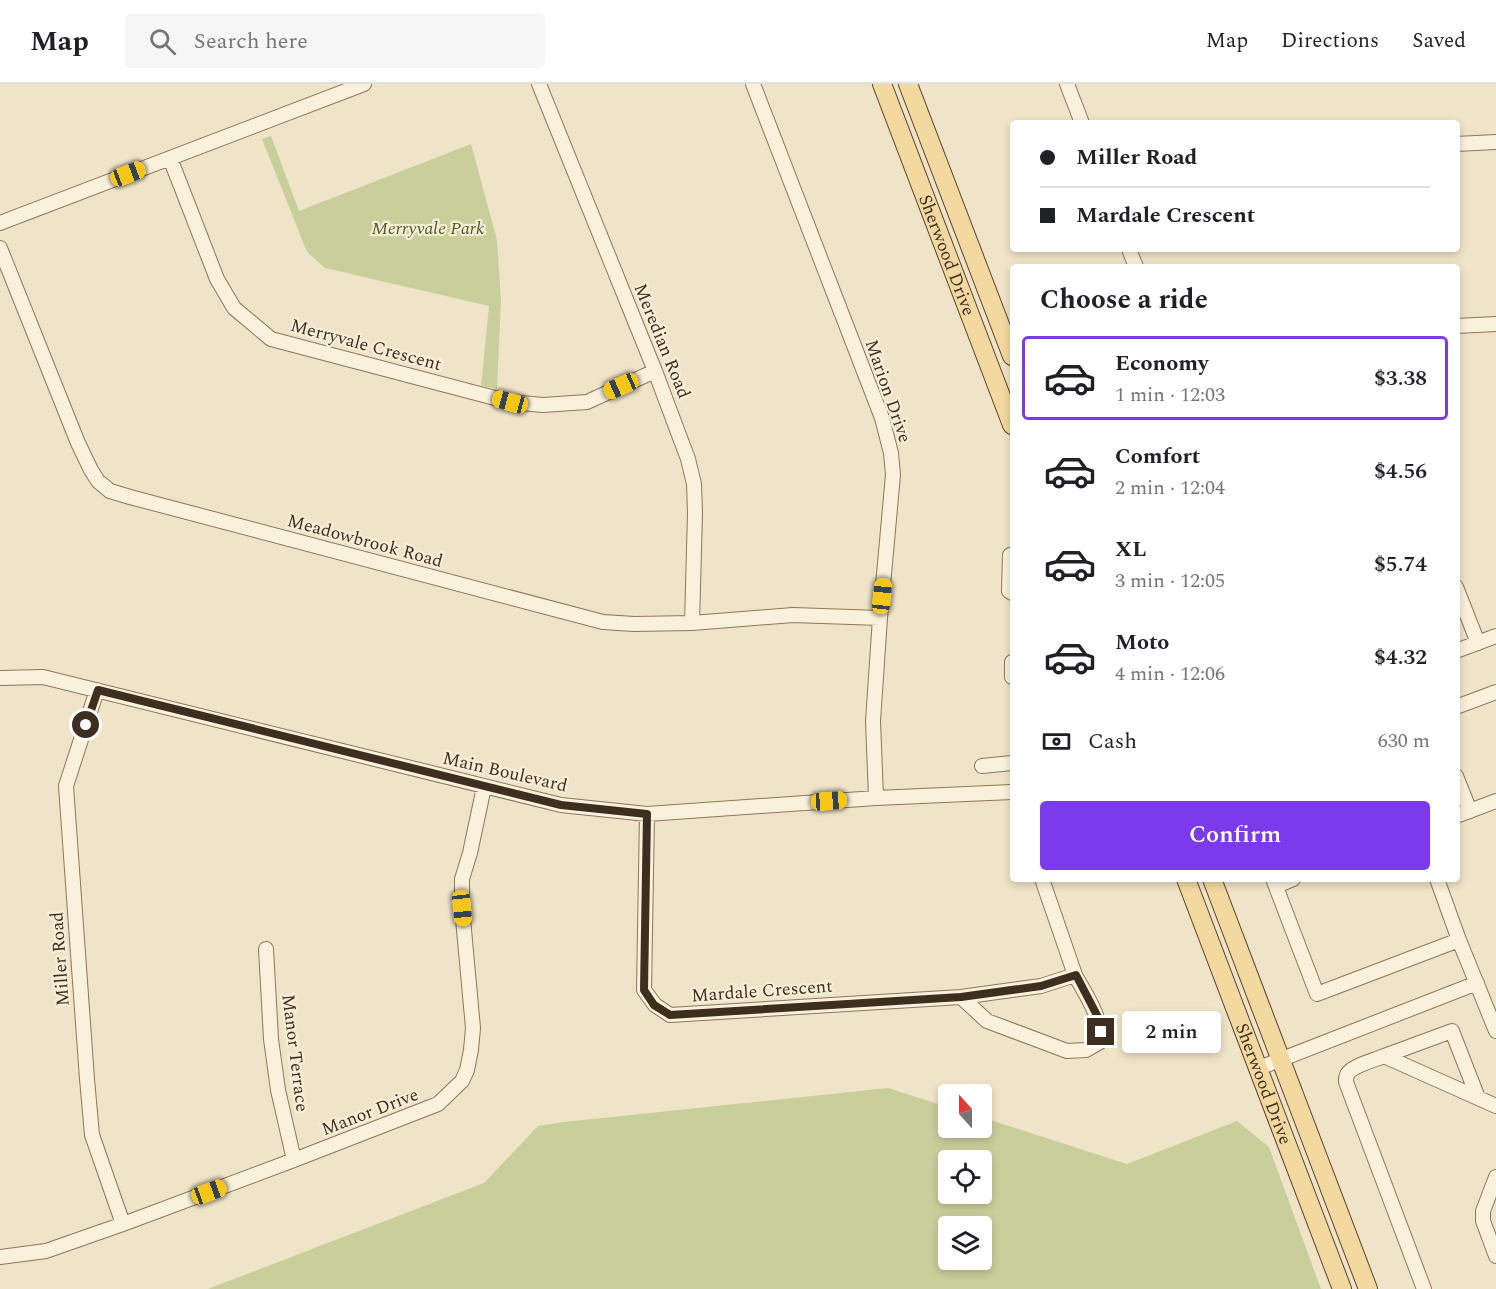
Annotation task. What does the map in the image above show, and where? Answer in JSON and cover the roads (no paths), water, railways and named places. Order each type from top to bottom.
[{"type":"main road","name":"Sherwood Drive","points":[[882,84],[1010,420]]},
{"type":"main road","name":"Sherwood Drive","points":[[908,84],[1010,352]]},
{"type":"main road","name":"Sherwood Drive","points":[[1187,882],[1342,1289]]},
{"type":"main road","name":"Sherwood Drive","points":[[1213,882],[1368,1289]]},
{"type":"street","points":[[0,224],[364,84]]},
{"type":"street","name":"Meredian Road","points":[[538,84],[655,371],[688,459],[694,484],[695,513],[692,623]]},
{"type":"street","name":"Marion Drive","points":[[753,84],[882,418],[891,453],[893,475],[891,508],[873,721],[876,798]]},
{"type":"street","points":[[1067,84],[1081,120]]},
{"type":"street","points":[[1460,144],[1496,142]]},
{"type":"street","name":"Merryvale Crescent","points":[[170,158],[217,279],[234,308],[271,339],[510,402],[543,405],[587,402],[655,371]]},
{"type":"street","name":"Meadowbrook Road","points":[[0,248],[78,443],[98,481],[110,491],[603,622],[692,623],[793,615],[880,618]]},
{"type":"street","points":[[1460,326],[1496,324]]},
{"type":"street","points":[[1010,555],[1010,592]]},
{"type":"street","points":[[1460,597],[1478,643]]},
{"type":"street","points":[[1460,650],[1496,636]]},
{"type":"street","name":"Main Boulevard","points":[[0,678],[43,678],[98,690],[561,805],[647,814],[1010,790]]},
{"type":"street","name":"Miller Road","points":[[98,690],[66,786],[92,1135],[123,1224]]},
{"type":"street","points":[[1460,706],[1496,692]]},
{"type":"street","points":[[982,766],[1010,763]]},
{"type":"street","points":[[1460,786],[1470,811]]},
{"type":"street","name":"Manor Drive","points":[[0,1257],[46,1251],[294,1160],[438,1104],[462,1081],[467,1070],[473,1028],[462,908],[462,879],[484,787]]},
{"type":"street","points":[[1460,815],[1496,801]]},
{"type":"street","name":"Mardale Crescent","points":[[647,814],[644,990],[654,1005],[670,1015],[961,997],[1041,986],[1076,975]]},
{"type":"street","points":[[961,997],[987,1021],[1067,1052],[1086,1050],[1100,1042],[1099,1019],[1076,975],[1043,882]]},
{"type":"street","points":[[1274,882],[1317,994],[1459,940]]},
{"type":"street","points":[[1438,882],[1496,1031]]},
{"type":"street","name":"Manor Terrace","points":[[266,949],[278,1090],[294,1160]]},
{"type":"street","points":[[1259,1068],[1477,983]]},
{"type":"street","points":[[1424,1289],[1346,1082],[1347,1075],[1349,1071],[1384,1056],[1452,1031],[1478,1098]]},
{"type":"street","points":[[1384,1056],[1496,1106]]},
{"type":"street","points":[[1496,1177],[1483,1210],[1483,1221],[1496,1256]]},
{"type":"park label","name":"Merryvale Park","points":[[428,228]]}]
